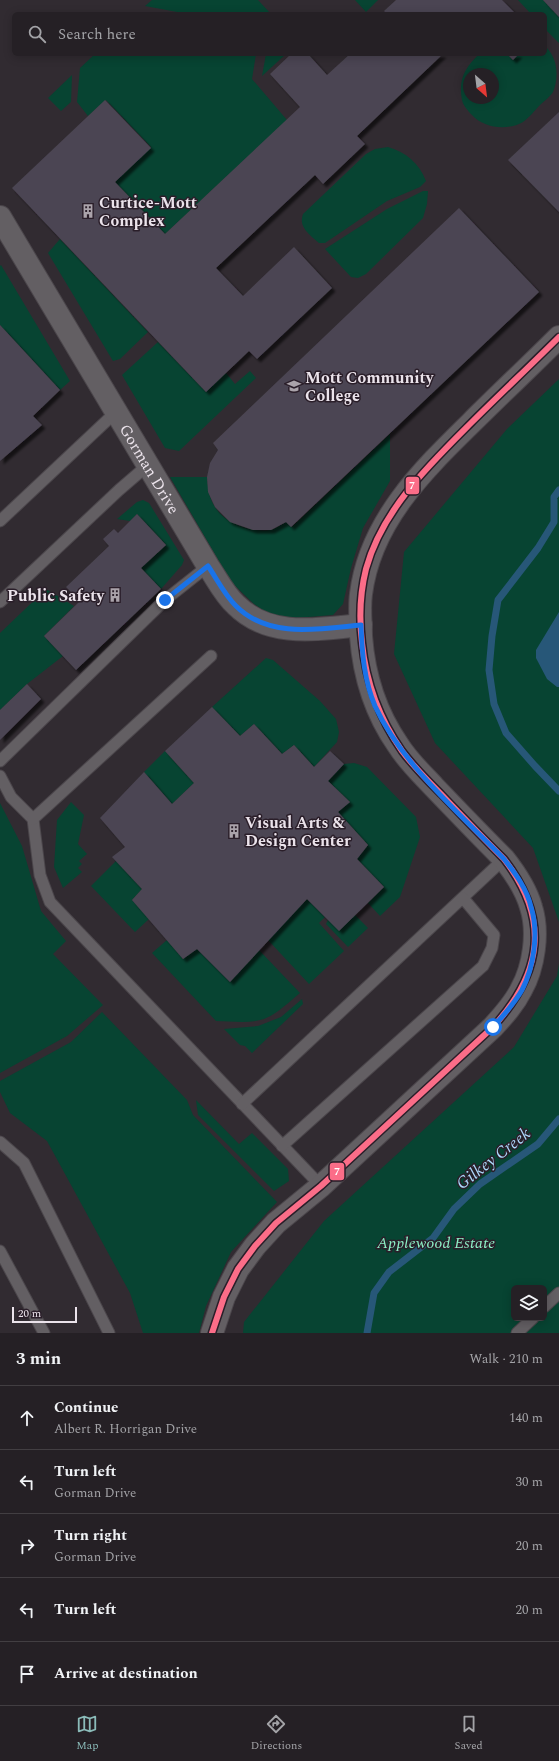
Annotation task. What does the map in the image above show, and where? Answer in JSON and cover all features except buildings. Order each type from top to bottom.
[{"type":"street","name":"Gorman Drive","points":[[0,217],[208,566],[226,594],[236,606],[263,623],[284,629],[299,630],[361,625]]},
{"type":"street","points":[[212,1333],[224,1298],[238,1269],[255,1246],[276,1223],[321,1186],[493,1027],[510,1009],[522,990],[529,970],[534,949],[532,907],[516,875],[504,859],[398,747],[375,705],[363,658],[361,594],[369,562],[380,534],[394,508],[412,483],[432,461],[559,337]]},
{"type":"lane","points":[[0,521],[117,411]]},
{"type":"lane","points":[[0,602],[119,490],[148,466]]},
{"type":"lane","points":[[0,761],[165,600],[208,566]]},
{"type":"lane","points":[[33,819],[211,656]]},
{"type":"lane","points":[[0,776],[11,797],[33,819],[40,875],[50,902],[321,1186]]},
{"type":"lane","points":[[242,1104],[504,859]]},
{"type":"lane","points":[[282,1146],[483,966],[492,948],[494,934],[463,898]]},
{"type":"lane","points":[[0,1142],[24,1162],[107,1332]]},
{"type":"lane","points":[[0,1251],[44,1333]]},
{"type":"lane","points":[[547,1304],[559,1293]]},
{"type":"lane","points":[[517,1333],[530,1321]]},
{"type":"green space","points":[[152,0],[258,0],[269,12],[177,12],[145,6]]},
{"type":"green space","points":[[355,0],[378,0],[366,12]]},
{"type":"green space","points":[[518,0],[543,0],[559,17],[559,43],[547,31],[547,12],[529,12]]},
{"type":"green space","points":[[547,48],[553,56],[557,74],[553,92],[523,122],[517,125],[510,127],[496,127],[482,123],[469,112],[464,104],[499,104],[499,68],[467,68],[477,56],[509,56],[513,60],[517,56],[547,56]]},
{"type":"green space","points":[[93,56],[256,56],[252,79],[287,120],[165,234],[115,182],[151,147],[106,100],[88,116],[77,102],[80,68]]},
{"type":"green space","points":[[266,56],[284,56],[262,76]]},
{"type":"green space","points":[[72,75],[71,102],[61,111],[48,98]]},
{"type":"green space","points":[[463,77],[463,102],[461,93]]},
{"type":"green space","points":[[388,147],[401,152],[411,159],[420,169],[426,181],[420,187],[387,201],[325,243],[319,243],[303,227],[303,214],[366,154],[375,149]]},
{"type":"green space","points":[[423,191],[428,191],[427,204],[423,218],[366,274],[358,278],[351,277],[325,249],[387,209]]},
{"type":"green space","points":[[60,239],[148,332],[120,359],[113,361],[48,253]]},
{"type":"green space","points":[[1,265],[70,381],[60,390],[0,325]]},
{"type":"green space","points":[[158,342],[206,392],[226,373],[235,384],[250,371],[256,378],[179,451],[165,448],[122,375]]},
{"type":"green space","points":[[559,379],[559,922],[533,848],[435,743],[394,654],[404,552],[507,429]]},
{"type":"green space","points":[[390,434],[390,481],[363,528],[351,568],[343,604],[333,615],[296,618],[270,615],[254,604],[231,582],[170,477],[207,477],[208,489],[213,504],[219,513],[239,526],[263,531],[276,528],[286,522],[292,527]]},
{"type":"green space","points":[[143,500],[149,503],[184,560],[182,565],[161,589],[141,568],[166,545],[137,514],[130,521],[117,519],[137,502]]},
{"type":"green space","points":[[46,589],[74,606],[44,636],[63,656],[27,684],[0,710],[0,633]]},
{"type":"green space","points":[[266,658],[273,660],[320,701],[336,719],[339,732],[337,742],[314,767],[294,745],[282,754],[254,724],[240,736],[212,707]]},
{"type":"green space","points":[[165,751],[194,783],[172,804],[144,772]]},
{"type":"green space","points":[[354,763],[367,767],[416,817],[420,837],[400,897],[380,916],[368,903],[384,887],[357,859],[368,845],[338,812],[350,802],[328,781],[344,764]]},
{"type":"green space","points":[[71,802],[84,815],[78,844],[87,854],[79,861],[82,864],[78,868],[82,872],[63,888],[54,867],[57,820]]},
{"type":"green space","points":[[0,803],[22,846],[41,911],[66,941],[53,954],[103,1005],[67,1036],[0,1073]]},
{"type":"green space","points":[[116,861],[142,889],[132,900],[149,919],[135,932],[91,886]]},
{"type":"green space","points":[[307,899],[325,917],[319,923],[344,951],[309,984],[268,940]]},
{"type":"green space","points":[[355,915],[368,928],[348,947],[326,924],[328,920]]},
{"type":"green space","points":[[167,940],[183,959],[197,949],[230,982],[259,950],[300,993],[269,1017],[258,1021],[216,1021],[152,953]]},
{"type":"green space","name":"Applewood Estate","points":[[559,964],[559,1333],[243,1333],[244,1322],[324,1221],[514,1047],[557,976]]},
{"type":"green space","points":[[302,999],[303,1004],[252,1053],[245,1046],[240,1045],[224,1029],[258,1026],[281,1017]]},
{"type":"green space","points":[[102,1012],[187,1100],[193,1115],[277,1202],[231,1252],[206,1306],[199,1333],[143,1333],[130,1293],[47,1141],[10,1113],[0,1092],[0,1081],[71,1042]]},
{"type":"green space","points":[[196,1100],[239,1144],[252,1133],[288,1169],[289,1181],[274,1191],[198,1115]]},
{"type":"water","points":[[559,612],[559,687],[557,687],[547,679],[536,658],[536,650]]},
{"type":"waterway","name":"Gilkey Creek","points":[[559,490],[554,497],[554,522],[538,548],[498,600],[492,636],[489,670],[494,704],[506,733],[559,791]]},
{"type":"waterway","name":"Gilkey Creek","points":[[367,1333],[374,1293],[389,1272],[433,1238],[454,1209],[480,1184],[538,1144],[559,1119]]},
{"type":"transit line","name":"7","points":[[212,1333],[224,1297],[238,1269],[255,1246],[276,1223],[321,1186],[493,1027],[510,1006],[522,986],[531,965],[534,945],[534,924],[529,903],[519,881],[504,859],[425,778],[402,751],[394,738],[380,713],[370,686],[364,657],[360,615],[362,587],[366,569],[373,548],[383,527],[395,508],[439,455],[559,337]]},
{"type":"place","name":"Curtice-Mott Complex","points":[[88,211]]},
{"type":"place","name":"Mott Community College","points":[[294,386]]},
{"type":"place","name":"Public Safety","points":[[115,595]]},
{"type":"place","name":"Visual Arts & Design Center","points":[[234,831]]},
{"type":"route","points":[[165,600],[180,586],[208,566],[226,594],[236,606],[257,620],[269,625],[284,629],[299,630],[361,625],[363,658],[368,682],[375,705],[398,747],[440,794],[504,859],[526,892],[532,907],[534,949],[529,970],[522,990],[510,1009],[493,1027]]}]
